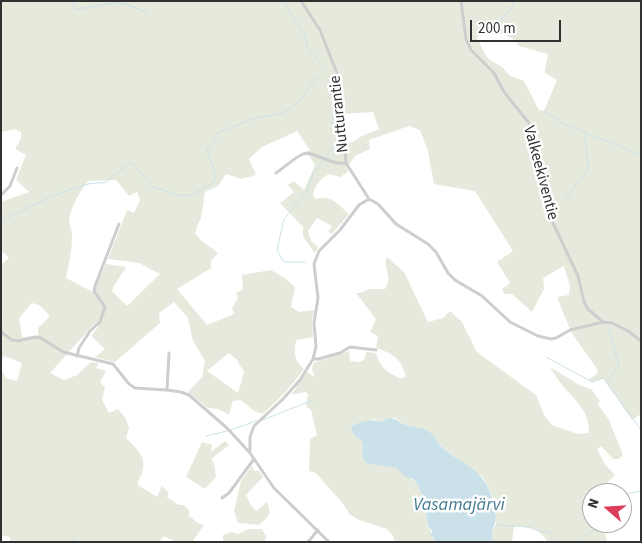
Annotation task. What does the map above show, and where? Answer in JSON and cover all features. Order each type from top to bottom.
[{"type":"street","name":"Nutturantie","points":[[301,1],[320,30],[338,76],[346,163],[369,199],[378,204],[396,224],[432,248],[448,273],[455,280],[482,296],[503,316],[517,326],[538,336],[551,339],[570,330],[603,322]]},
{"type":"street","name":"Valkeekiventie","points":[[461,1],[466,39],[471,50],[494,73],[508,97],[530,124],[555,228],[578,276],[584,302],[588,309],[603,322]]},
{"type":"street","points":[[276,173],[304,153],[311,153],[324,160],[341,164],[346,163]]},
{"type":"street","points":[[1,195],[10,186],[17,168]]},
{"type":"street","points":[[250,453],[250,437],[254,426],[300,380],[313,358],[316,347],[314,323],[318,298],[314,264],[316,257],[319,251],[340,230],[360,205],[369,199]]},
{"type":"street","points":[[76,356],[82,342],[100,322],[105,307],[94,291],[95,286],[120,224]]},
{"type":"street","points":[[603,322],[620,326],[641,341]]},
{"type":"street","points":[[1,332],[12,340],[41,338],[63,352],[113,364],[129,384],[135,388],[167,390],[189,395],[227,428],[250,453],[274,488],[328,542]]},
{"type":"street","points":[[313,358],[318,359],[350,348],[376,350]]},
{"type":"street","points":[[167,390],[169,353]]},
{"type":"street","points":[[222,498],[229,493],[254,459]]},
{"type":"street","points":[[308,542],[318,530]]},
{"type":"shaded area","points":[[1,1],[641,1],[641,414],[632,420],[603,378],[592,382],[588,380],[598,373],[597,369],[571,332],[557,297],[569,295],[570,286],[564,266],[543,278],[544,289],[532,312],[512,294],[504,294],[502,289],[510,283],[497,262],[513,251],[475,191],[434,184],[428,151],[420,130],[409,126],[369,140],[370,149],[355,156],[347,168],[348,172],[340,177],[329,174],[318,183],[313,196],[316,199],[331,199],[349,214],[332,234],[328,232],[332,226],[317,218],[308,231],[311,241],[318,247],[315,253],[303,237],[303,227],[280,203],[294,192],[288,185],[294,181],[304,190],[315,165],[306,151],[310,150],[297,131],[262,147],[249,159],[256,175],[241,179],[226,174],[218,186],[205,192],[201,218],[195,234],[218,253],[211,261],[211,268],[177,289],[207,325],[234,314],[232,308],[238,298],[236,293],[243,289],[242,275],[271,270],[295,287],[291,307],[299,312],[314,310],[312,322],[313,337],[296,340],[296,356],[298,363],[304,369],[290,387],[263,414],[254,411],[241,400],[233,401],[229,415],[218,409],[208,408],[188,392],[202,377],[205,361],[193,341],[188,318],[174,302],[159,313],[160,323],[115,362],[95,357],[105,349],[91,336],[99,326],[94,324],[50,373],[64,380],[77,375],[91,362],[99,363],[96,368],[106,371],[100,382],[105,388],[102,400],[109,413],[118,409],[126,419],[129,428],[126,438],[142,457],[143,467],[138,485],[157,497],[162,486],[169,493],[167,497],[179,505],[184,505],[189,510],[189,516],[204,525],[192,542],[176,542],[164,536],[159,542],[10,542],[10,537],[1,535],[1,369],[6,378],[17,381],[22,363],[4,356],[1,361],[1,316],[3,315],[1,312],[1,265],[9,258],[1,250],[1,202],[29,192],[16,180],[26,155],[15,149],[21,138],[21,132],[15,129],[1,132]],"holes":[[[486,28],[512,38],[519,46],[548,54],[545,73],[557,80],[544,111],[539,110],[524,81],[510,76],[502,67],[486,56],[477,38]],[[373,112],[379,129],[352,142],[345,143],[343,114]],[[116,180],[129,196],[137,192],[140,200],[134,213],[127,210],[108,259],[139,263],[160,274],[127,306],[112,291],[126,267],[106,264],[93,292],[66,278],[72,241],[69,222],[70,215],[76,199],[88,181]],[[32,303],[39,305],[50,316],[38,328],[38,336],[22,337],[19,318]],[[229,353],[237,360],[244,372],[238,393],[207,371]]]},
{"type":"shaded area","points":[[387,257],[404,272],[428,322],[443,318],[450,311],[462,322],[477,352],[536,395],[544,415],[552,425],[578,434],[589,433],[585,413],[550,367],[592,390],[600,401],[598,405],[608,418],[622,456],[619,459],[613,459],[601,446],[597,449],[605,464],[615,475],[607,483],[582,483],[582,533],[605,533],[607,542],[548,542],[537,531],[514,526],[512,542],[493,542],[492,530],[496,525],[496,513],[492,495],[483,477],[443,448],[431,433],[405,425],[395,418],[389,418],[380,422],[374,419],[352,426],[357,438],[363,444],[362,456],[365,463],[396,468],[417,483],[425,504],[428,526],[434,537],[433,542],[395,542],[387,529],[350,515],[344,505],[316,473],[309,471],[310,439],[317,435],[311,410],[306,406],[308,394],[305,392],[291,395],[307,372],[315,377],[312,370],[313,363],[349,351],[350,361],[360,362],[365,359],[366,352],[376,353],[379,362],[389,372],[402,379],[406,376],[396,358],[376,348],[378,336],[370,332],[376,319],[356,293],[369,289],[385,289],[388,280]]},
{"type":"shaded area","points":[[225,441],[229,445],[211,459],[214,463],[216,477],[205,489],[186,477],[202,442],[212,445],[211,452]]},
{"type":"shaded area","points":[[252,466],[254,471],[259,471],[263,477],[246,495],[256,511],[267,502],[269,510],[267,517],[259,525],[238,523],[234,511],[241,481]]},
{"type":"shaded area","points":[[249,529],[262,529],[266,536],[265,542],[223,542],[223,535],[232,532],[238,534]]},
{"type":"water","name":"Vasamajärvi","points":[[389,418],[429,431],[443,448],[480,475],[489,490],[495,509],[496,520],[492,530],[493,542],[433,542],[434,537],[431,536],[432,531],[428,526],[425,504],[417,483],[413,479],[406,477],[396,468],[365,463],[362,456],[363,444],[351,430],[352,426],[370,420],[380,422]]},
{"type":"waterway","points":[[71,1],[76,9],[120,3],[147,12]]},
{"type":"waterway","points":[[283,1],[304,34],[308,49],[323,66]]},
{"type":"waterway","points":[[494,29],[513,5],[513,1]]},
{"type":"waterway","points":[[1,221],[68,190],[94,183],[104,183],[131,162],[153,187],[181,196],[191,195],[215,182],[215,174],[207,150],[216,139],[217,133],[253,119],[284,112],[295,105],[320,77]]},
{"type":"waterway","points":[[325,158],[338,139],[333,123],[333,85],[327,80]]},
{"type":"waterway","points":[[544,111],[566,125],[641,155]]},
{"type":"waterway","points":[[565,199],[588,169],[585,133]]},
{"type":"waterway","points":[[305,262],[284,262],[277,250],[284,219],[307,191],[313,174],[323,161]]},
{"type":"waterway","points":[[607,381],[619,366],[608,326]]},
{"type":"waterway","points":[[546,357],[592,382],[603,378],[641,430]]},
{"type":"waterway","points":[[263,420],[313,400]]},
{"type":"waterway","points":[[231,430],[256,421]]},
{"type":"waterway","points":[[206,436],[227,431]]},
{"type":"waterway","points":[[632,493],[641,491]]},
{"type":"waterway","points":[[496,525],[529,527],[542,532],[550,532],[552,542]]},
{"type":"waterway","points":[[577,542],[590,533]]},
{"type":"waterway","points":[[74,537],[75,542]]}]
